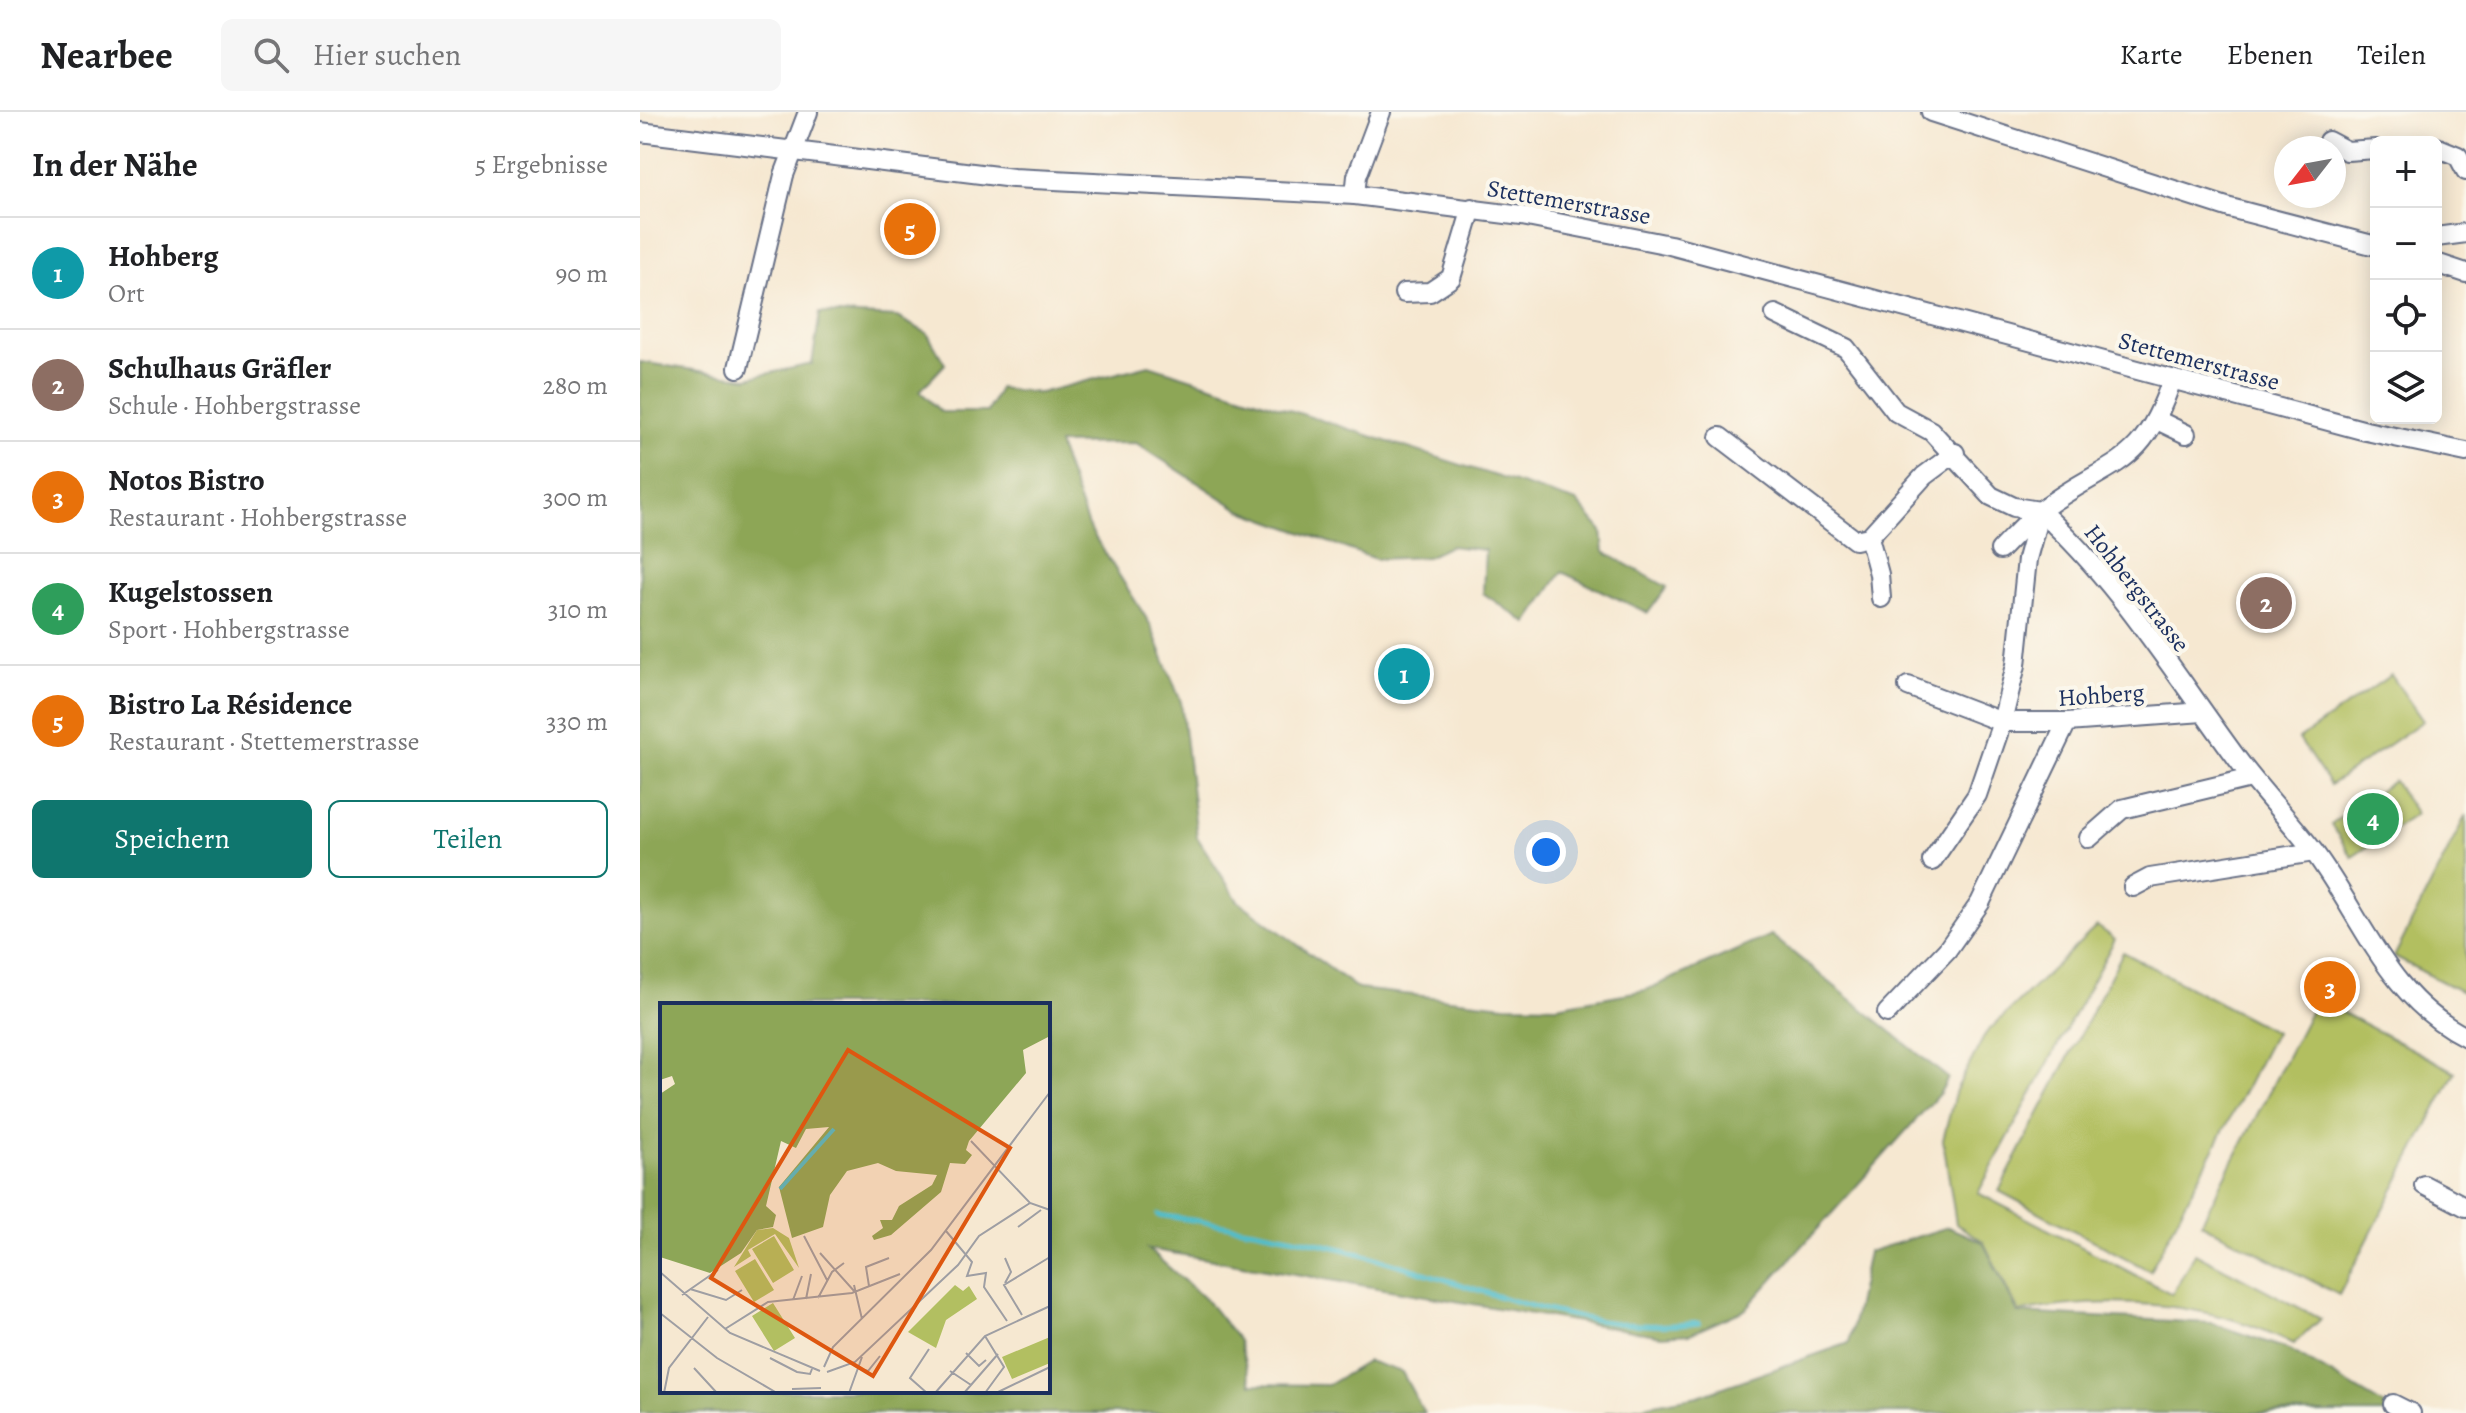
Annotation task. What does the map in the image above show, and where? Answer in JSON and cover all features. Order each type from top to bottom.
[{"type":"street","points":[[738,368],[784,175],[808,112]]},
{"type":"street","points":[[1355,195],[1357,176],[1381,112]]},
{"type":"street","points":[[1931,112],[2230,208],[2370,244]]},
{"type":"street","name":"Stettemerstrasse","points":[[640,132],[1013,178],[1355,195],[1472,208],[1670,245],[2381,435],[2466,452]]},
{"type":"street","points":[[2346,150],[2370,149]]},
{"type":"street","points":[[2442,149],[2458,156],[2466,171]]},
{"type":"street","points":[[1404,293],[1430,292],[1451,278],[1472,208]]},
{"type":"street","points":[[2442,236],[2466,233]]},
{"type":"street","points":[[2442,265],[2466,273]]},
{"type":"street","points":[[1775,314],[1846,348],[1896,412],[1931,431],[1955,453],[1991,496],[2014,507],[2040,511]]},
{"type":"street","points":[[2000,550],[2040,511],[2120,463],[2140,446],[2157,420],[2172,379]]},
{"type":"street","points":[[2157,420],[2186,434]]},
{"type":"street","points":[[1720,437],[1855,540],[1869,537],[1924,476],[1955,453]]},
{"type":"street","points":[[1932,861],[1977,795],[2002,722],[2016,665],[2027,559],[2040,511]]},
{"type":"street","name":"Hohbergstrasse","points":[[2040,511],[2104,577],[2251,778],[2314,852],[2405,993],[2443,1025],[2466,1037]]},
{"type":"street","points":[[1869,537],[1879,574],[1881,598]]},
{"type":"street","name":"Hohberg","points":[[1908,686],[2002,722],[2067,722],[2203,712]]},
{"type":"street","points":[[1887,1013],[1947,950],[1980,903],[2067,722]]},
{"type":"street","points":[[2089,838],[2122,809],[2251,778]]},
{"type":"street","points":[[2133,887],[2150,878],[2314,852]]},
{"type":"street","points":[[2424,1185],[2466,1207]]},
{"type":"street","points":[[2393,1404],[2411,1413]]},
{"type":"green space","points":[[820,313],[897,317],[927,333],[945,364],[920,391],[941,412],[987,412],[999,388],[1040,393],[1149,365],[1577,502],[1602,531],[1604,552],[1667,587],[1648,613],[1562,572],[1527,623],[1483,593],[1485,550],[1450,546],[1427,557],[1375,559],[1240,510],[1136,443],[1058,444],[1088,526],[1150,624],[1181,702],[1197,837],[1238,901],[1358,989],[1505,1005],[1557,1006],[1646,990],[1771,935],[1948,1078],[1940,1093],[1745,1310],[1690,1334],[1662,1336],[1148,1249],[1207,1301],[1239,1341],[1251,1384],[1328,1385],[1368,1361],[1402,1372],[1424,1413],[640,1413],[640,362],[747,378],[812,364]]},
{"type":"green space","points":[[2391,675],[2423,721],[2330,785],[2299,739]]},
{"type":"green space","points":[[2394,781],[2416,814],[2352,857],[2331,824]]},
{"type":"green space","points":[[2466,815],[2466,994],[2394,957]]},
{"type":"green space","points":[[2097,926],[2115,939],[1978,1193],[2172,1294],[2195,1253],[2321,1319],[2294,1344],[2229,1318],[2195,1310],[2124,1303],[2019,1312],[1983,1241],[1956,1224],[1943,1140],[1956,1090],[1986,1033]]},
{"type":"green space","points":[[2123,952],[2275,1032],[2150,1271],[1999,1191]]},
{"type":"green space","points":[[2317,999],[2455,1072],[2339,1295],[2201,1223]]},
{"type":"green space","points":[[1948,1227],[1983,1242],[2018,1313],[2211,1323],[2290,1350],[2397,1413],[1604,1413],[1698,1396],[1849,1343],[1868,1252]]},
{"type":"waterway","points":[[1158,1215],[1336,1247],[1570,1315],[1613,1323],[1656,1326],[1699,1323]]},
{"type":"place","name":"Bistro La Résidence","points":[[910,229]]},
{"type":"place","name":"Schulhaus Gräfler","points":[[2266,603]]},
{"type":"place","name":"Hohberg","points":[[1404,674]]},
{"type":"place","name":"Kugelstossen","points":[[2373,819]]},
{"type":"place","name":"Notos Bistro","points":[[2330,987]]}]
